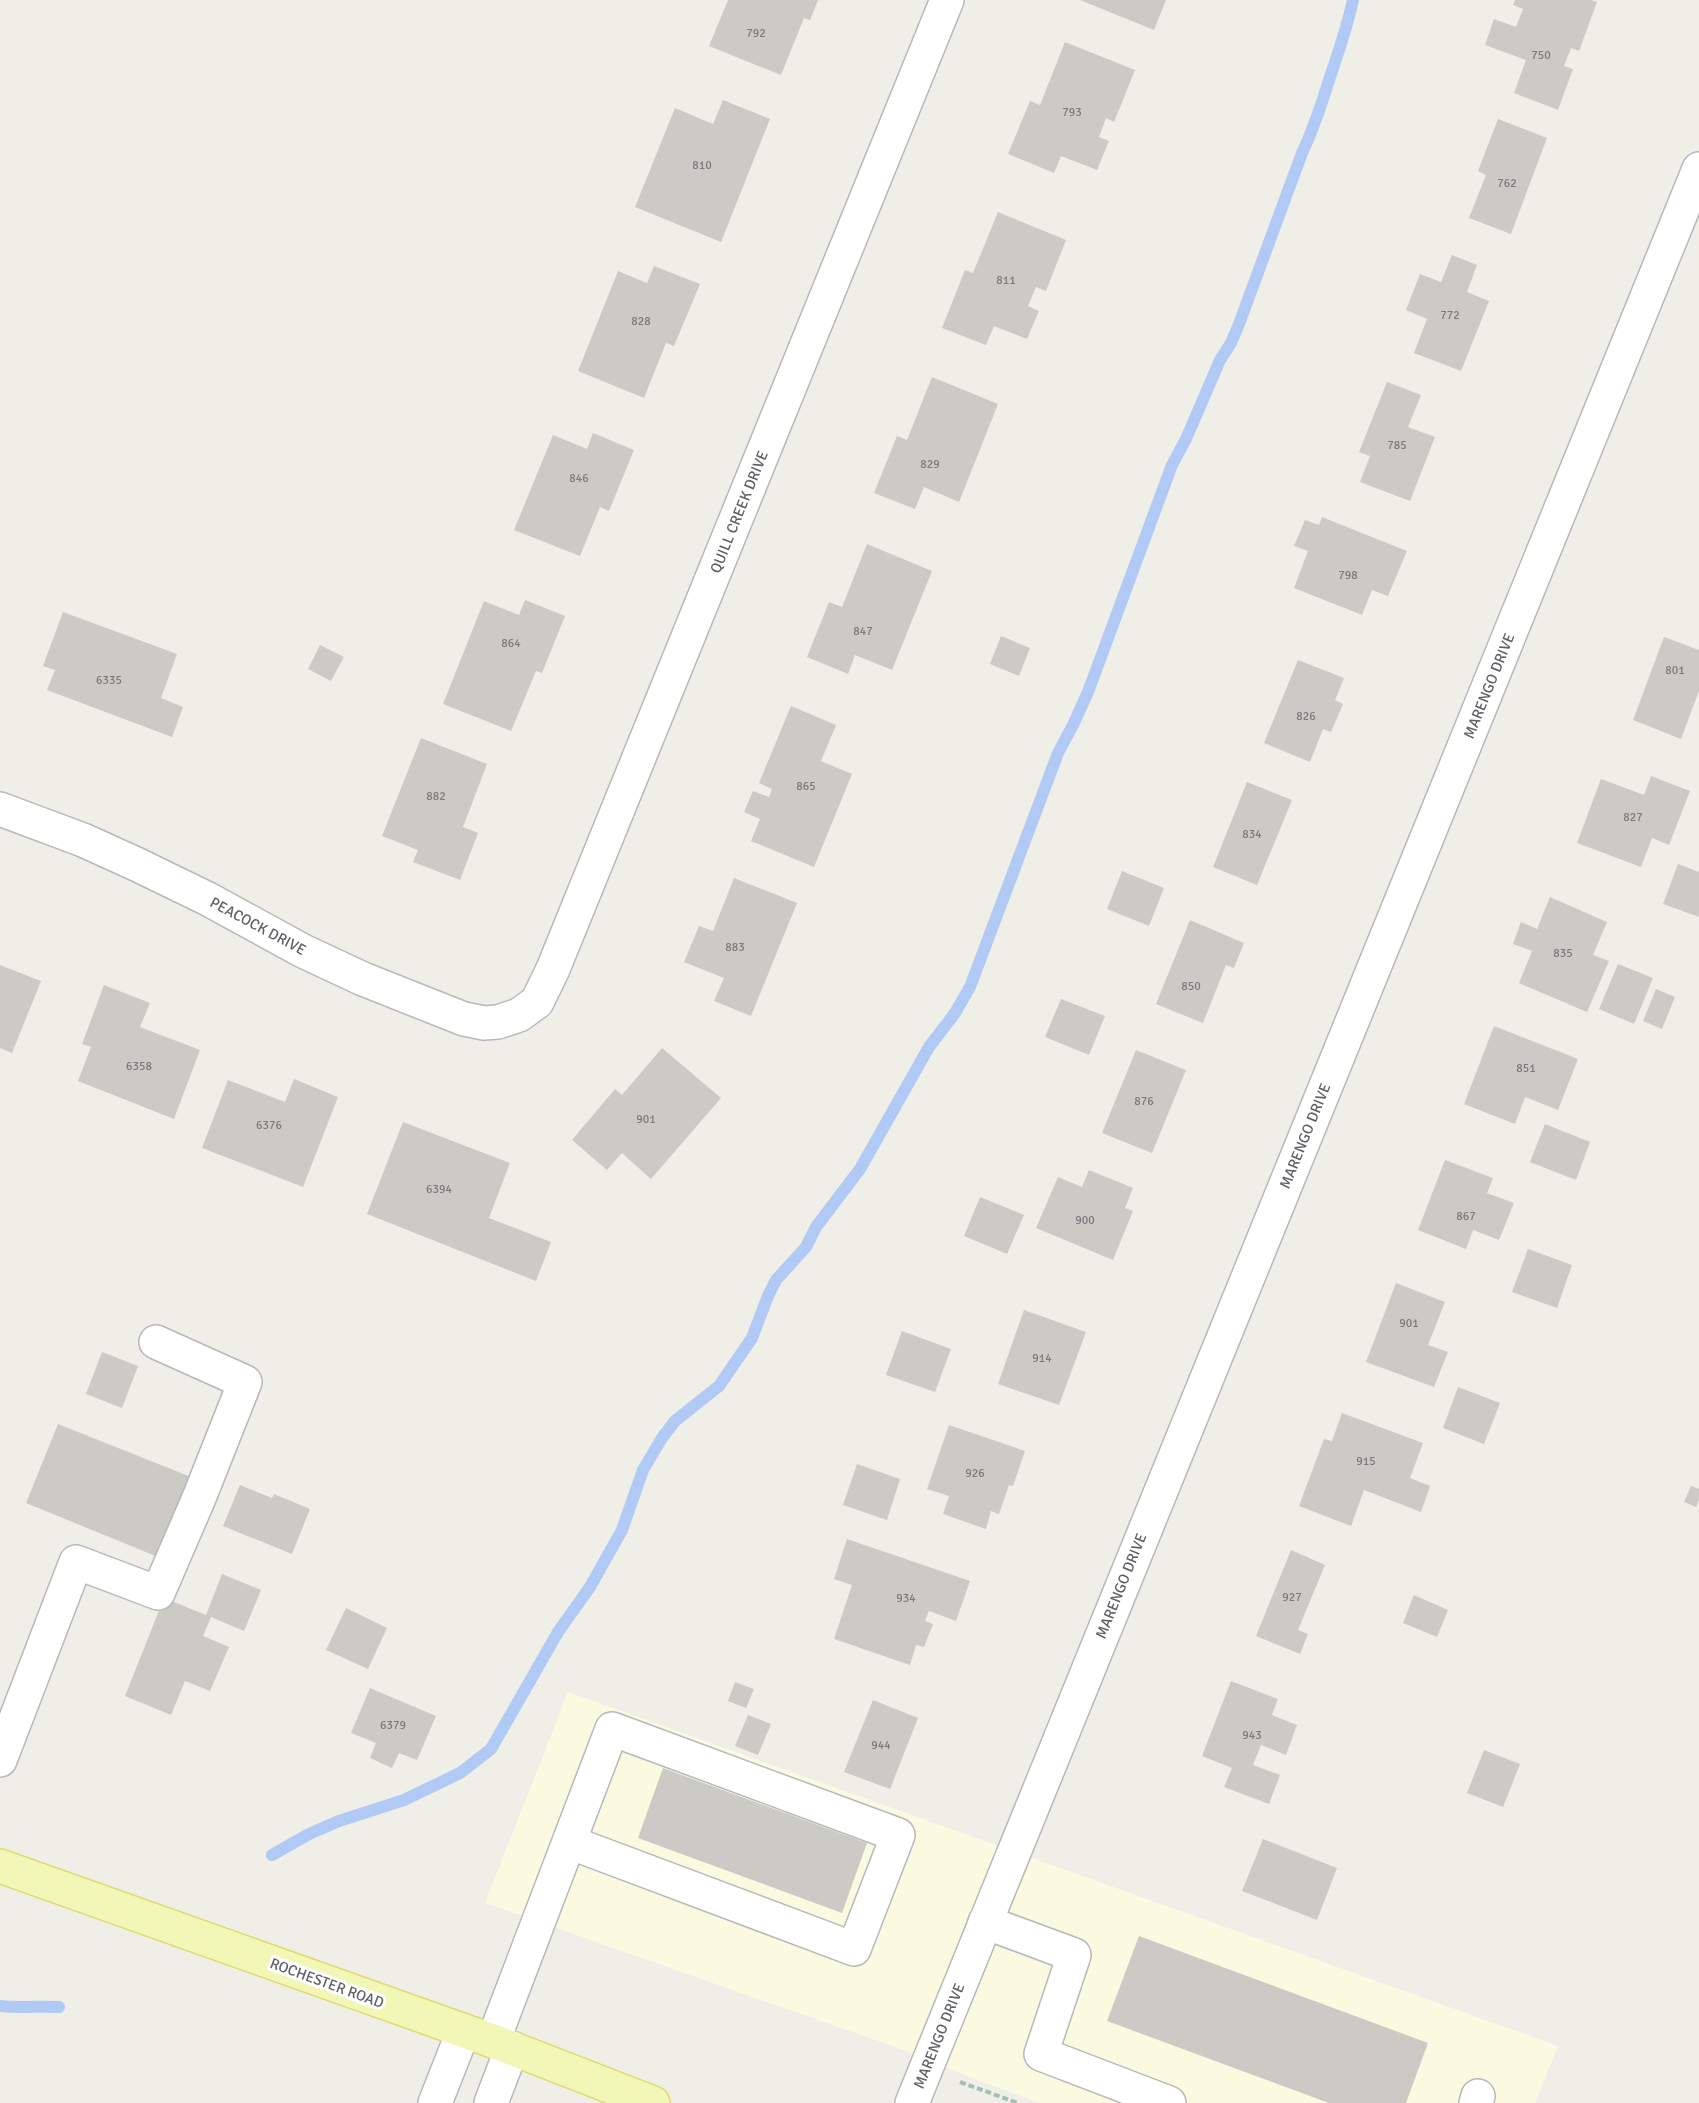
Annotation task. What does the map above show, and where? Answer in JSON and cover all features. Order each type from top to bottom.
[{"type":"main road","name":"ROCHESTER ROAD","points":[[0,1866],[489,2040],[652,2103]]},
{"type":"street","name":"QUILL CREEK DRIVE","points":[[519,1014],[537,1002],[554,969],[947,0]]},
{"type":"street","name":"MARENGO DRIVE","points":[[912,2103],[1699,169]]},
{"type":"street","name":"PEACOCK DRIVE","points":[[0,809],[83,840],[136,864],[363,979],[441,1010],[464,1019],[484,1023],[498,1022],[519,1014]]},
{"type":"street","points":[[0,1760],[76,1563],[158,1593],[245,1382],[156,1342]]},
{"type":"street","points":[[435,2103],[489,2040],[612,1730],[898,1835],[854,1949],[569,1842]]},
{"type":"street","points":[[985,1922],[1074,1955],[1041,2054],[1169,2103]]},
{"type":"street","points":[[489,2040],[491,2103]]},
{"type":"path","points":[[956,2080],[1018,2103]]},
{"type":"shaded area","points":[[568,1692],[1558,2046],[1535,2103],[1040,2103],[904,2050],[485,1903]]},
{"type":"building","points":[[728,0],[818,0],[810,20],[804,18],[781,75],[709,46]]},
{"type":"building","points":[[1080,0],[1166,0],[1154,30]]},
{"type":"building","points":[[1515,0],[1591,0],[1597,2],[1579,51],[1571,48],[1564,66],[1573,69],[1558,110],[1514,93],[1526,60],[1485,45],[1494,19],[1516,27],[1523,9],[1513,5]]},
{"type":"building","points":[[1065,42],[1135,70],[1114,122],[1106,118],[1099,137],[1109,141],[1097,170],[1061,156],[1054,173],[1008,154],[1030,101],[1040,105]]},
{"type":"building","points":[[723,100],[770,119],[721,242],[635,207],[675,108],[713,124]]},
{"type":"building","points":[[1498,119],[1547,138],[1511,234],[1469,218],[1486,175],[1478,171]]},
{"type":"building","points":[[998,212],[1066,240],[1046,291],[1036,287],[1028,306],[1039,311],[1027,339],[994,326],[986,345],[942,328],[965,270],[973,273]]},
{"type":"building","points":[[1452,255],[1477,265],[1467,292],[1489,301],[1461,371],[1414,353],[1427,319],[1406,310],[1420,274],[1441,282]]},
{"type":"building","points":[[654,266],[700,284],[674,346],[666,343],[644,398],[578,371],[618,271],[647,283]]},
{"type":"building","points":[[932,377],[998,404],[959,502],[924,487],[915,509],[874,493],[897,436],[907,440]]},
{"type":"building","points":[[1387,382],[1421,395],[1408,427],[1435,437],[1410,501],[1360,482],[1370,456],[1359,452]]},
{"type":"building","points":[[593,433],[634,450],[609,511],[600,507],[580,556],[514,530],[553,435],[587,449]]},
{"type":"building","points":[[1322,517],[1407,551],[1388,596],[1372,590],[1362,615],[1294,588],[1308,551],[1294,546],[1305,520],[1319,525]]},
{"type":"building","points":[[867,544],[932,571],[892,670],[855,655],[848,674],[807,657],[829,602],[842,607]]},
{"type":"building","points":[[525,600],[565,616],[542,673],[536,671],[511,731],[443,704],[484,601],[519,615]]},
{"type":"building","points":[[63,612],[177,654],[161,698],[183,707],[172,737],[47,690],[55,670],[43,666]]},
{"type":"building","points":[[1001,636],[1030,648],[1019,676],[990,664]]},
{"type":"building","points":[[1664,637],[1699,650],[1699,691],[1681,739],[1633,720]]},
{"type":"building","points":[[320,645],[344,657],[331,681],[308,669]]},
{"type":"building","points":[[1298,660],[1344,678],[1335,700],[1343,704],[1331,732],[1323,729],[1310,762],[1264,743]]},
{"type":"building","points":[[791,706],[836,725],[821,761],[852,774],[814,867],[751,841],[760,819],[744,812],[753,791],[769,797],[772,789],[759,783]]},
{"type":"building","points":[[421,738],[487,764],[463,827],[478,833],[460,880],[413,862],[418,850],[382,836]]},
{"type":"building","points":[[1651,776],[1690,791],[1669,845],[1652,838],[1641,867],[1577,843],[1601,779],[1644,795]]},
{"type":"building","points":[[1247,782],[1292,800],[1257,885],[1213,867]]},
{"type":"building","points":[[1678,864],[1699,872],[1699,917],[1663,904]]},
{"type":"building","points":[[1122,871],[1164,888],[1149,926],[1107,909]]},
{"type":"building","points":[[734,878],[797,903],[751,1016],[714,1001],[724,978],[684,962],[699,926],[713,931]]},
{"type":"building","points":[[1550,897],[1607,922],[1593,955],[1609,961],[1587,1012],[1519,983],[1532,951],[1513,944],[1521,922],[1537,929]]},
{"type":"building","points":[[1190,920],[1244,943],[1234,968],[1226,965],[1203,1023],[1156,1004]]},
{"type":"building","points":[[1618,964],[1653,978],[1634,1024],[1599,1009]]},
{"type":"building","points":[[0,965],[41,981],[12,1053],[0,1048]]},
{"type":"building","points":[[104,985],[150,1003],[140,1027],[200,1050],[174,1119],[78,1081],[91,1047],[82,1044]]},
{"type":"building","points":[[1656,989],[1675,997],[1662,1029],[1643,1021]]},
{"type":"building","points":[[1061,999],[1105,1016],[1089,1055],[1045,1037]]},
{"type":"building","points":[[1494,1026],[1578,1059],[1558,1110],[1525,1097],[1515,1124],[1464,1104]]},
{"type":"building","points":[[662,1048],[721,1098],[651,1179],[622,1153],[607,1170],[572,1140],[615,1089],[622,1095]]},
{"type":"building","points":[[1136,1050],[1186,1070],[1152,1153],[1102,1133]]},
{"type":"building","points":[[294,1079],[338,1097],[303,1187],[202,1148],[228,1080],[285,1102]]},
{"type":"building","points":[[403,1122],[510,1163],[489,1218],[551,1242],[536,1281],[367,1214]]},
{"type":"building","points":[[1545,1124],[1590,1142],[1576,1180],[1530,1162]]},
{"type":"building","points":[[1445,1160],[1493,1178],[1487,1193],[1514,1203],[1499,1240],[1473,1230],[1466,1249],[1418,1230]]},
{"type":"building","points":[[1089,1170],[1133,1188],[1125,1208],[1133,1211],[1113,1260],[1036,1228],[1058,1177],[1082,1187]]},
{"type":"building","points":[[980,1197],[1024,1215],[1007,1254],[964,1236]]},
{"type":"building","points":[[1528,1249],[1572,1265],[1557,1308],[1512,1292]]},
{"type":"building","points":[[1396,1283],[1445,1302],[1428,1345],[1448,1352],[1434,1387],[1366,1362]]},
{"type":"building","points":[[1024,1310],[1086,1332],[1059,1405],[998,1384]]},
{"type":"building","points":[[902,1331],[951,1349],[935,1392],[886,1375]]},
{"type":"building","points":[[102,1352],[138,1366],[122,1408],[86,1394]]},
{"type":"building","points":[[1458,1387],[1500,1403],[1484,1444],[1443,1428]]},
{"type":"building","points":[[1342,1413],[1423,1443],[1410,1478],[1430,1486],[1421,1512],[1364,1490],[1351,1526],[1299,1506],[1324,1439],[1332,1441]]},
{"type":"building","points":[[58,1424],[191,1477],[158,1557],[26,1503]]},
{"type":"building","points":[[949,1425],[1025,1451],[1013,1486],[1009,1485],[999,1514],[991,1511],[986,1529],[943,1514],[949,1496],[927,1489]]},
{"type":"building","points":[[857,1464],[900,1479],[887,1520],[843,1505]]},
{"type":"building","points":[[240,1485],[272,1498],[274,1494],[310,1509],[292,1554],[223,1526]]},
{"type":"building","points":[[1691,1486],[1699,1489],[1699,1500],[1696,1507],[1684,1502]]},
{"type":"building","points":[[847,1539],[970,1581],[956,1621],[929,1611],[925,1621],[933,1624],[924,1647],[916,1645],[910,1665],[834,1639],[852,1585],[834,1579]]},
{"type":"building","points":[[1291,1550],[1325,1565],[1298,1630],[1308,1634],[1300,1654],[1256,1636]]},
{"type":"building","points":[[222,1574],[261,1590],[244,1631],[211,1617],[203,1636],[229,1647],[210,1691],[185,1681],[171,1715],[125,1696],[164,1598],[206,1615]]},
{"type":"building","points":[[1414,1595],[1448,1610],[1437,1637],[1403,1623]]},
{"type":"building","points":[[346,1608],[387,1628],[368,1669],[326,1650]]},
{"type":"building","points":[[1231,1681],[1278,1699],[1272,1715],[1297,1725],[1286,1755],[1261,1745],[1253,1765],[1280,1775],[1269,1804],[1224,1787],[1232,1768],[1202,1756]]},
{"type":"building","points":[[735,1682],[754,1689],[746,1708],[728,1701]]},
{"type":"building","points":[[370,1688],[436,1716],[417,1760],[399,1753],[392,1768],[370,1758],[376,1743],[351,1733]]},
{"type":"building","points":[[873,1700],[918,1718],[890,1789],[844,1772]]},
{"type":"building","points":[[748,1715],[771,1724],[758,1755],[735,1746]]},
{"type":"building","points":[[1484,1750],[1520,1764],[1503,1807],[1467,1793]]},
{"type":"building","points":[[663,1768],[867,1843],[842,1913],[638,1838]]},
{"type":"building","points":[[1263,1839],[1337,1868],[1317,1920],[1242,1891]]},
{"type":"building","points":[[1139,1936],[1428,2043],[1406,2103],[1329,2103],[1107,2021]]},
{"type":"waterway","points":[[272,1855],[309,1834],[339,1821],[404,1800],[460,1773],[491,1749],[558,1632],[590,1587],[622,1530],[643,1470],[662,1438],[675,1421],[719,1386],[752,1338],[776,1280],[806,1247],[816,1227],[860,1169],[929,1047],[955,1013],[970,987],[1058,753],[1088,692],[1172,465],[1239,324],[1318,115],[1353,0]]},
{"type":"waterway","points":[[0,2006],[59,2007]]}]
